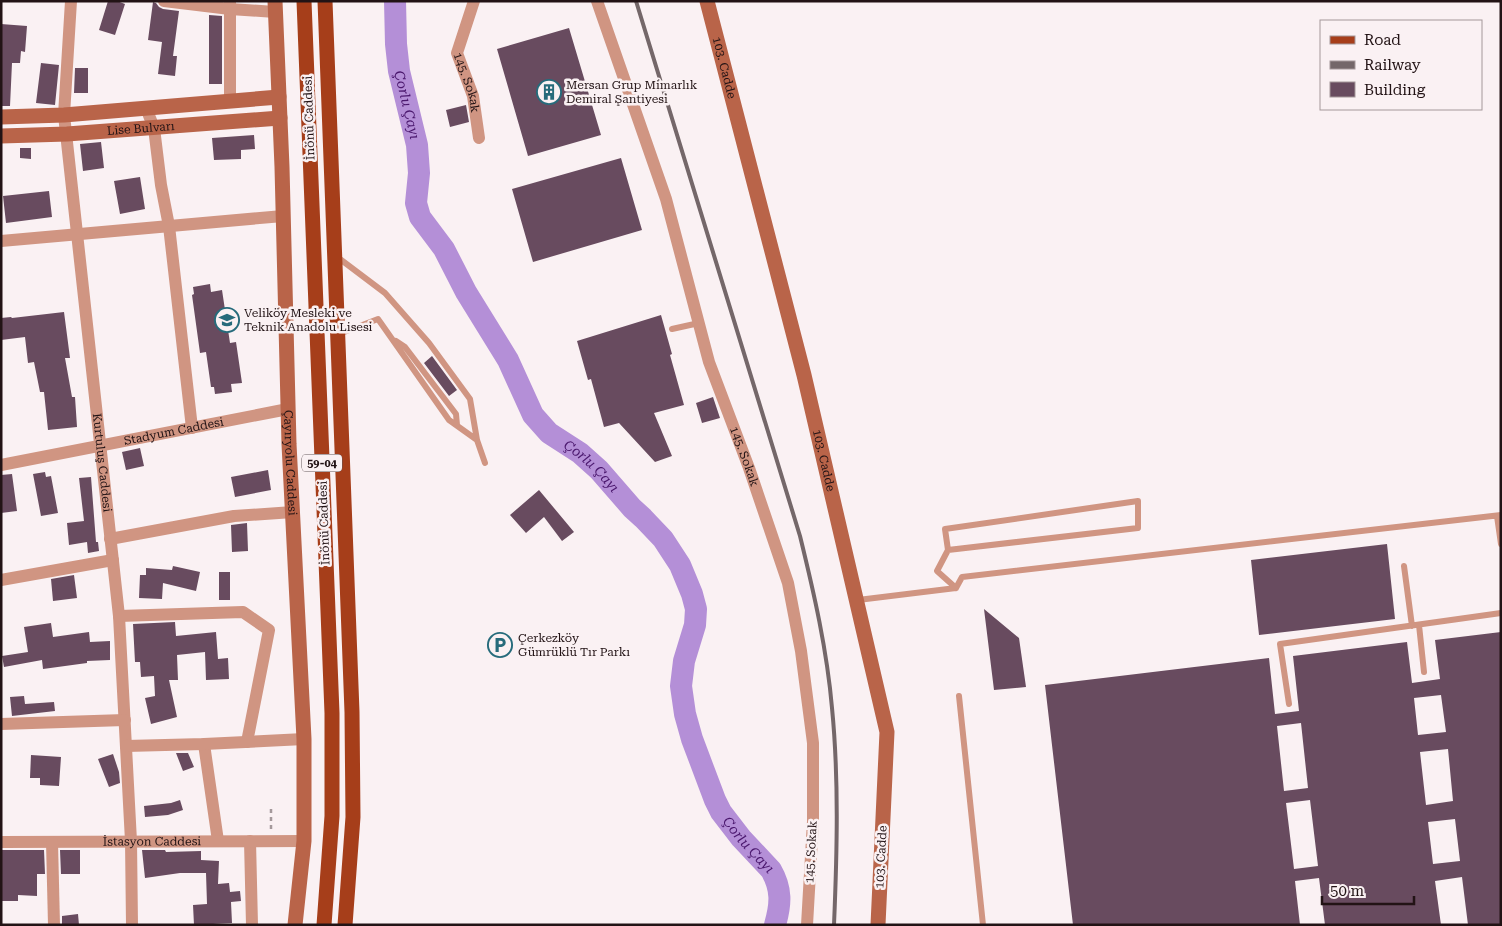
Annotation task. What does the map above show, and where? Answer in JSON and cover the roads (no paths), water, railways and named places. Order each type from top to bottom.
[{"type":"main road","name":"İnönü Caddesi","points":[[304,1],[332,713],[332,816],[324,925]]},
{"type":"main road","name":"59-04","points":[[325,1],[352,712],[353,817],[345,925]]},
{"type":"street","name":"Kurtuluş Caddesi","points":[[71,1],[64,115],[119,616],[131,841],[132,925]]},
{"type":"street","points":[[164,1],[275,7]]},
{"type":"street","name":"145. Sokak","points":[[474,1],[457,53],[472,96],[479,138]]},
{"type":"street","name":"145. Sokak","points":[[597,1],[666,199],[709,362],[749,468],[788,584],[801,650],[813,743],[813,821],[807,925]]},
{"type":"street","name":"103. Cadde","points":[[707,1],[804,375],[888,732],[878,925]]},
{"type":"street","points":[[230,5],[230,101]]},
{"type":"street","name":"Çayıryolu Caddesi","points":[[275,7],[288,409],[304,739],[304,841],[295,925]]},
{"type":"street","name":"Lise Bulvarı","points":[[1,117],[64,115],[279,97]]},
{"type":"street","points":[[146,108],[154,128],[161,185],[169,226],[192,428]]},
{"type":"street","name":"Lise Bulvarı","points":[[1,136],[67,134],[280,118]]},
{"type":"street","points":[[1,241],[283,216]]},
{"type":"street","name":"Stadyum Caddesi","points":[[1,465],[288,409]]},
{"type":"street","points":[[110,538],[234,516],[293,512]]},
{"type":"street","points":[[1,580],[112,560]]},
{"type":"street","points":[[119,616],[243,612],[269,630],[247,742]]},
{"type":"street","points":[[1,724],[125,720]]},
{"type":"street","points":[[126,746],[304,739]]},
{"type":"street","points":[[204,744],[218,841]]},
{"type":"street","points":[[1,829],[2,842]]},
{"type":"street","points":[[250,841],[252,925]]},
{"type":"street","name":"İstasyon Caddesi","points":[[2,842],[304,841]]},
{"type":"street","points":[[52,842],[54,925]]},
{"type":"lane","points":[[334,254],[385,293],[429,343],[470,399],[478,440],[485,463]]},
{"type":"lane","points":[[338,334],[378,318],[417,377],[449,420],[478,440]]},
{"type":"lane","points":[[672,329],[698,322]]},
{"type":"lane","points":[[948,550],[1138,528],[1138,501],[945,529],[948,550],[937,571],[956,588]]},
{"type":"lane","points":[[956,588],[962,577],[1499,515],[1501,544]]},
{"type":"lane","points":[[1404,566],[1412,626]]},
{"type":"lane","points":[[857,600],[956,588]]},
{"type":"lane","points":[[1288,704],[1280,644],[1501,613]]},
{"type":"lane","points":[[1419,625],[1424,672]]},
{"type":"lane","points":[[959,696],[983,925]]},
{"type":"waterway","name":"Çorlu Çayı","points":[[395,1],[399,71],[417,145],[419,173],[416,203],[420,217],[444,249],[466,292],[508,360],[533,415],[549,433],[580,453],[599,470],[632,508],[663,539],[680,565],[696,609],[695,625],[684,661],[681,686],[685,714],[692,739],[721,812],[775,877],[779,890],[775,925]]},
{"type":"railway","points":[[636,1],[800,536],[815,600],[830,686],[836,762],[837,816],[834,925]]},
{"type":"place","name":"Mersan Grup Mimarlık Demiral Şantiyesi","points":[[549,92]]},
{"type":"place","name":"Veliköy Mesleki ve Teknik Anadolu Lisesi","points":[[227,320]]},
{"type":"place","name":"Çerkezköy Gümrüklü Tır Parkı","points":[[500,645]]}]
